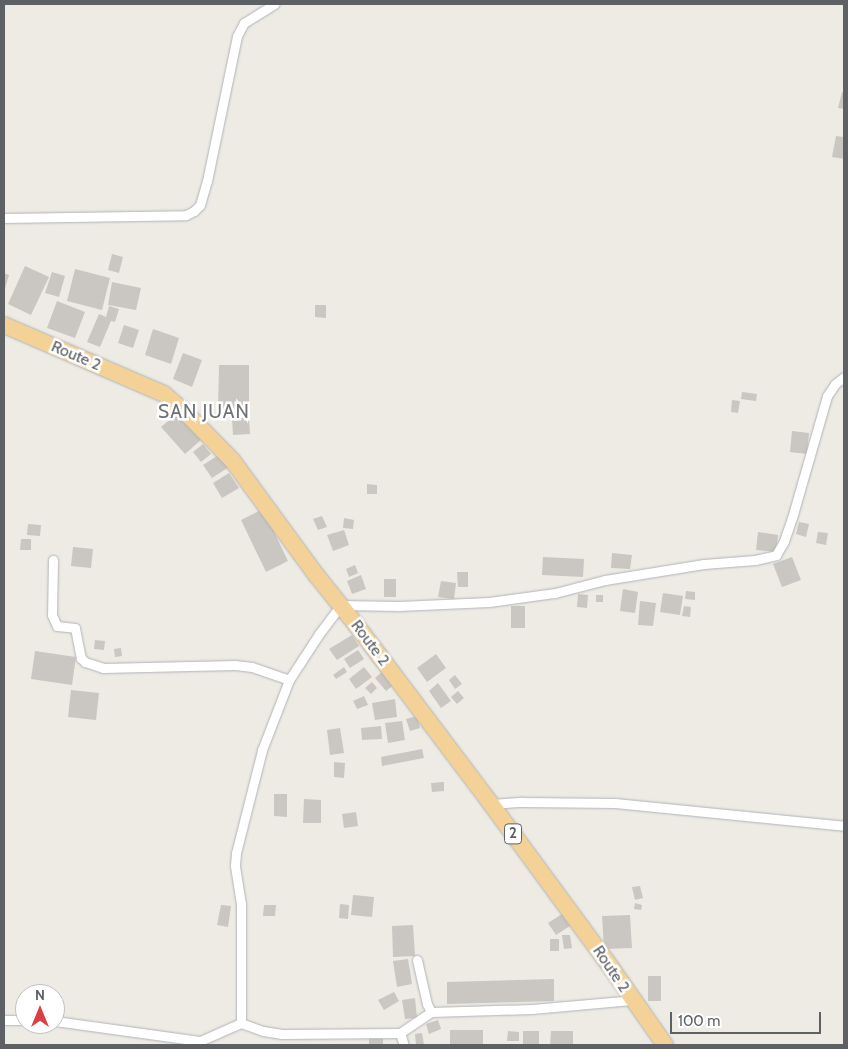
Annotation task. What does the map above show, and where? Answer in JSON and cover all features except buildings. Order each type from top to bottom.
[{"type":"highway","name":"Route 2","points":[[4,325],[164,394],[189,416],[232,460],[317,576],[491,804],[605,959],[665,1045]]},
{"type":"street","points":[[4,218],[176,215],[194,212],[200,205],[207,180],[237,36],[244,23],[274,4]]},
{"type":"street","points":[[241,1022],[241,904],[235,865],[236,853],[257,765],[289,680],[311,645],[344,609],[489,602],[555,593],[605,580],[704,564],[755,560],[776,555],[784,541],[792,518],[827,396],[835,384],[844,377]]},
{"type":"street","points":[[53,560],[52,615],[57,626],[75,628],[84,662],[103,668],[235,665],[252,667],[289,680]]},
{"type":"street","points":[[491,804],[522,802],[615,803],[844,826]]},
{"type":"street","points":[[416,960],[427,1004],[431,1012]]},
{"type":"street","points":[[241,1022],[263,1031],[282,1034],[400,1033],[431,1012],[532,1009],[632,1000]]},
{"type":"street","points":[[65,1022],[200,1041],[214,1037],[241,1022]]},
{"type":"street","points":[[400,1033],[404,1045]]},
{"type":"district","name":"SAN JUAN","points":[[204,412]]}]
